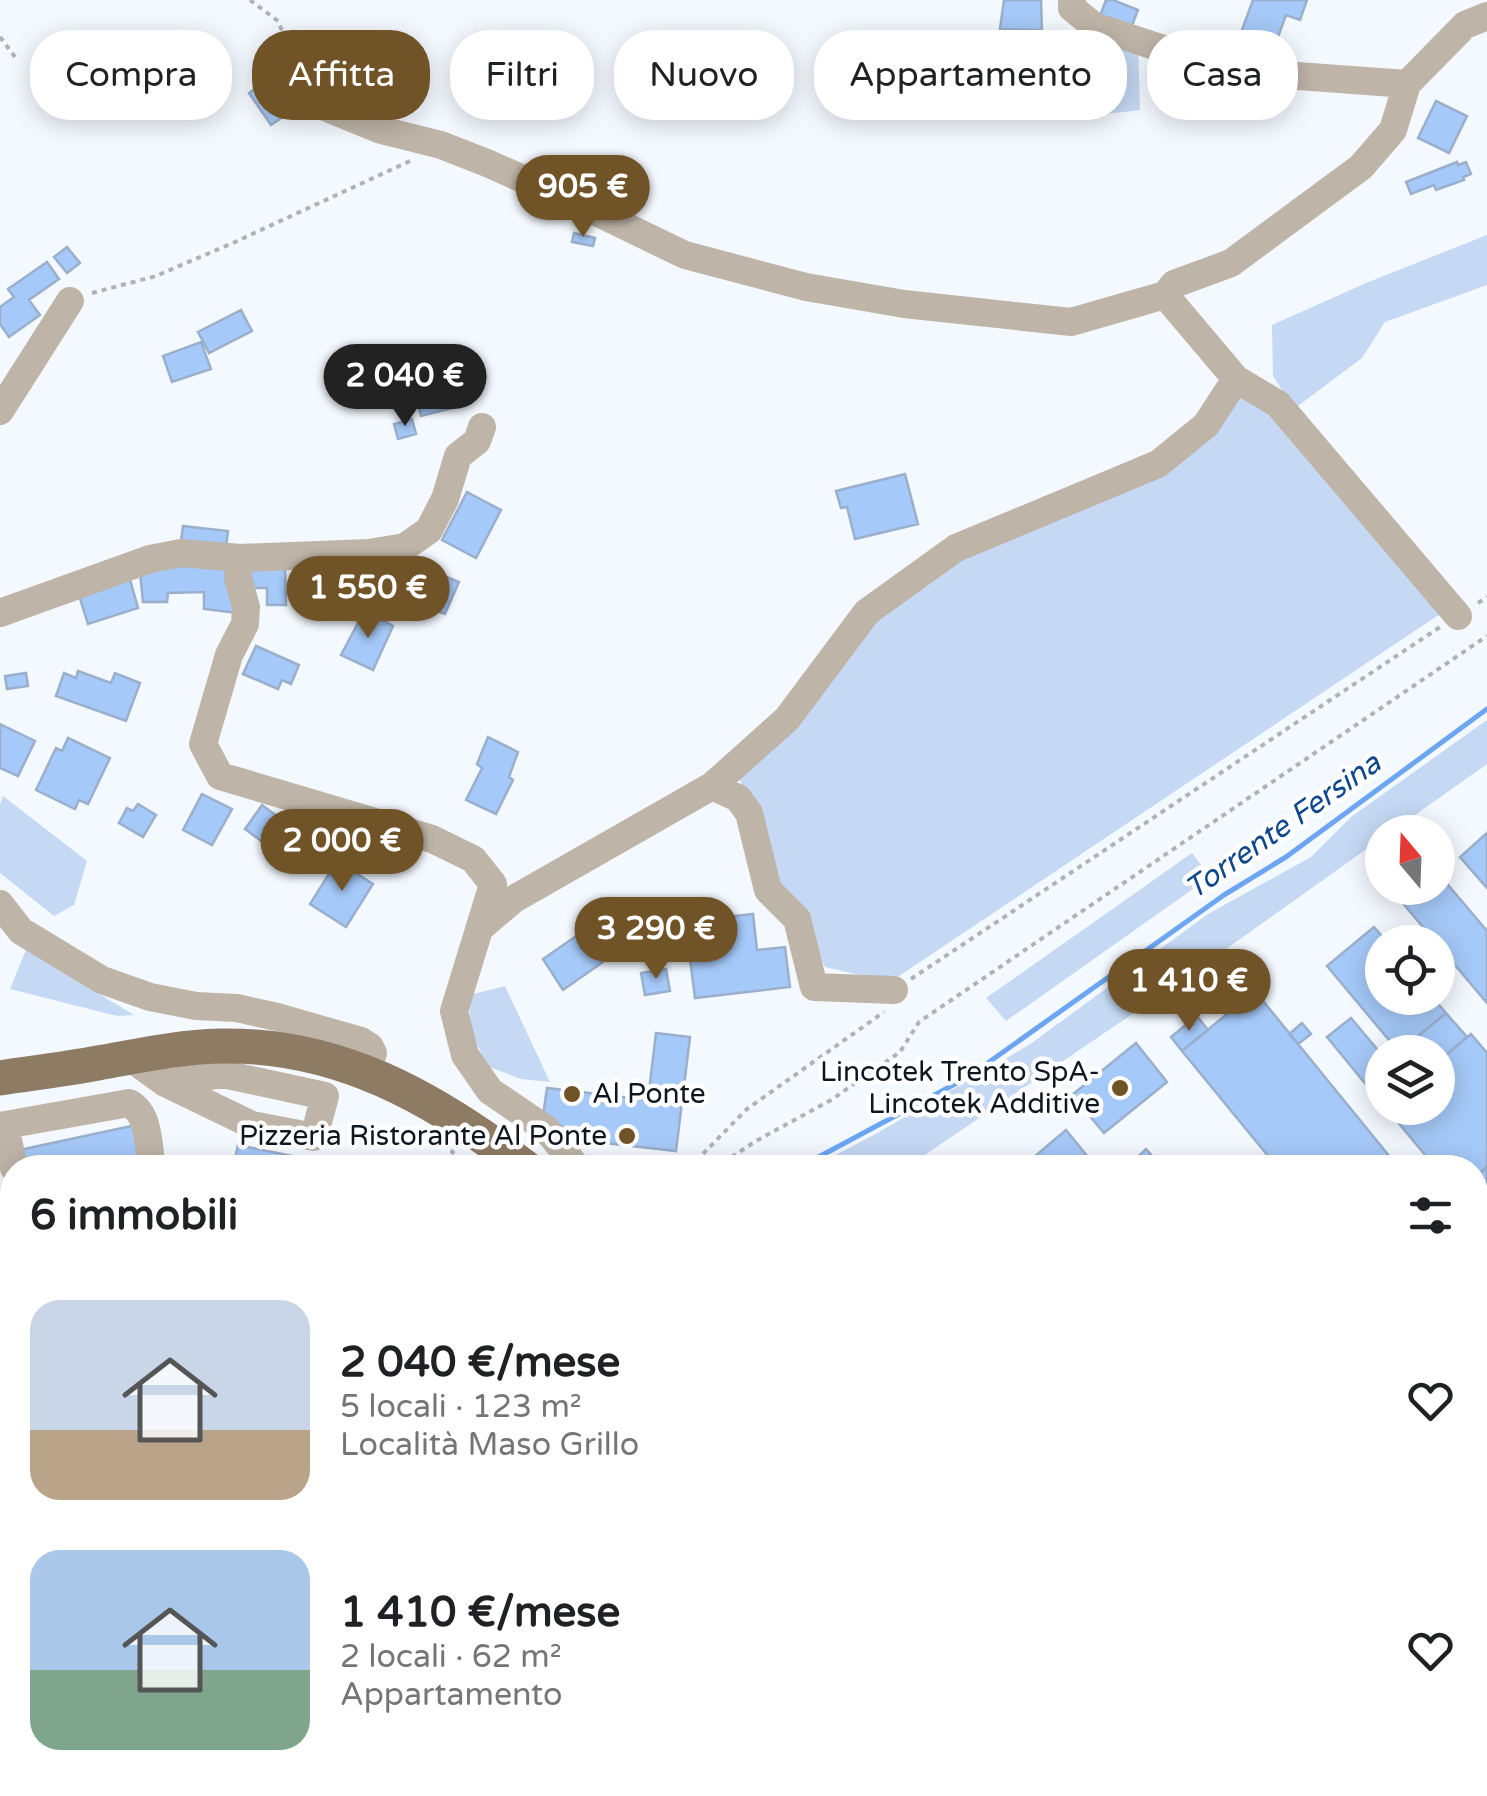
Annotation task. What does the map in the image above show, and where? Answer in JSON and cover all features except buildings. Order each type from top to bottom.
[{"type":"main road","points":[[0,1078],[190,1048],[249,1046],[305,1054],[341,1063],[414,1092],[508,1155]]},
{"type":"street","points":[[1072,4],[1094,26],[1230,70],[1407,84]]},
{"type":"street","points":[[357,120],[441,145],[590,208],[685,255],[806,287],[904,304],[1072,322],[1165,295],[1174,284],[1231,263],[1361,167],[1392,130],[1407,84],[1464,25],[1487,16]]},
{"type":"street","points":[[1165,295],[1236,379],[1278,404],[1458,616]]},
{"type":"street","points":[[0,411],[70,301]]},
{"type":"street","points":[[481,927],[514,899],[712,786],[787,719],[867,612],[956,548],[1158,464],[1206,425],[1236,379]]},
{"type":"street","points":[[0,613],[150,559],[182,554],[240,558],[370,553],[405,547],[429,530],[458,456],[478,441],[482,427]]},
{"type":"street","points":[[240,558],[238,578],[246,607],[245,624],[229,655],[202,744],[220,776],[432,839],[473,860],[493,884],[454,1011],[465,1055],[490,1090],[546,1129],[567,1155]]},
{"type":"street","points":[[712,786],[738,798],[749,812],[768,890],[797,919],[814,987],[894,990]]},
{"type":"street","points":[[0,904],[21,930],[102,980],[150,997],[277,1016],[361,1042],[373,1053],[367,1073]]},
{"type":"street","points":[[128,1058],[165,1084],[252,1125],[314,1136],[324,1096],[223,1074],[165,1084]]},
{"type":"street","points":[[10,1155],[2,1126],[129,1103],[139,1108],[144,1119],[150,1155]]},
{"type":"path","points":[[250,0],[278,21],[282,30]]},
{"type":"path","points":[[0,37],[15,58]]},
{"type":"path","points":[[70,301],[156,276],[204,256],[441,145]]},
{"type":"path","points":[[702,1155],[747,1109],[883,1013],[894,990],[1458,616]]},
{"type":"path","points":[[734,1155],[858,1081],[900,1052],[919,1022],[1487,636]]},
{"type":"shaded area","points":[[1127,38],[1138,40],[1140,110],[1127,112]]},
{"type":"shaded area","points":[[1487,235],[1487,285],[1385,322],[1362,358],[1294,409],[1273,376],[1272,325]]},
{"type":"shaded area","points":[[1238,384],[1276,406],[1446,610],[899,976],[878,979],[825,967],[806,924],[779,883],[738,775],[870,616],[958,553],[1130,480]]},
{"type":"shaded area","points":[[1487,720],[1487,764],[1415,815],[1365,815],[1365,850],[925,1155],[836,1155],[1029,1045],[1208,914],[1311,857],[1351,817]]},
{"type":"shaded area","points":[[3,796],[87,861],[74,905],[54,916],[0,873]]},
{"type":"shaded area","points":[[1192,853],[1210,877],[1006,1021],[986,998]]},
{"type":"shaded area","points":[[26,950],[134,1015],[117,1016],[10,989]]},
{"type":"shaded area","points":[[505,986],[550,1082],[521,1079],[487,1066],[469,1027],[470,995]]},
{"type":"waterway","name":"Torrente Fersina","points":[[822,1155],[968,1077],[1224,895],[1286,857],[1487,709]]},
{"type":"place","name":"Lincotek Trento SpA- Lincotek Additive","points":[[1120,1088]]},
{"type":"place","name":"Al Ponte","points":[[572,1094]]},
{"type":"place","name":"Pizzeria Ristorante Al Ponte","points":[[627,1136]]}]
